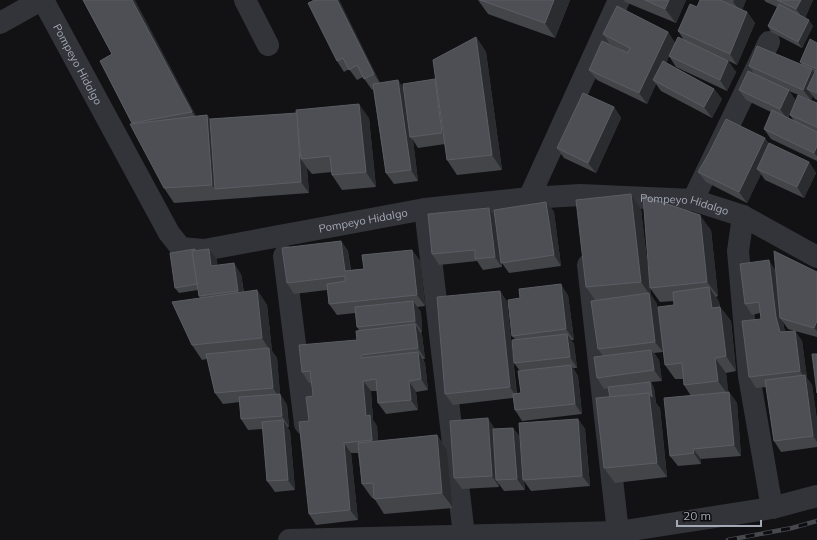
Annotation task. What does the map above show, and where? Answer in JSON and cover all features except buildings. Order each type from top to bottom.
[{"type":"street","points":[[0,23],[42,0]]},
{"type":"street","name":"Pompeyo Hidalgo","points":[[42,0],[169,233],[181,248],[204,250],[425,209],[529,198],[580,195],[693,200],[743,216],[817,257]]},
{"type":"street","points":[[245,0],[268,45]]},
{"type":"street","points":[[529,198],[619,0]]},
{"type":"street","points":[[693,200],[769,42]]},
{"type":"street","points":[[580,195],[582,218]]},
{"type":"street","points":[[425,209],[464,535]]},
{"type":"street","points":[[743,216],[738,251],[749,376],[772,508]]},
{"type":"street","points":[[281,235],[305,424]]},
{"type":"street","points":[[585,242],[618,532]]},
{"type":"street","points":[[289,540],[618,532],[772,508],[817,496]]},
{"type":"railway","points":[[728,540],[792,528],[817,521]]}]
